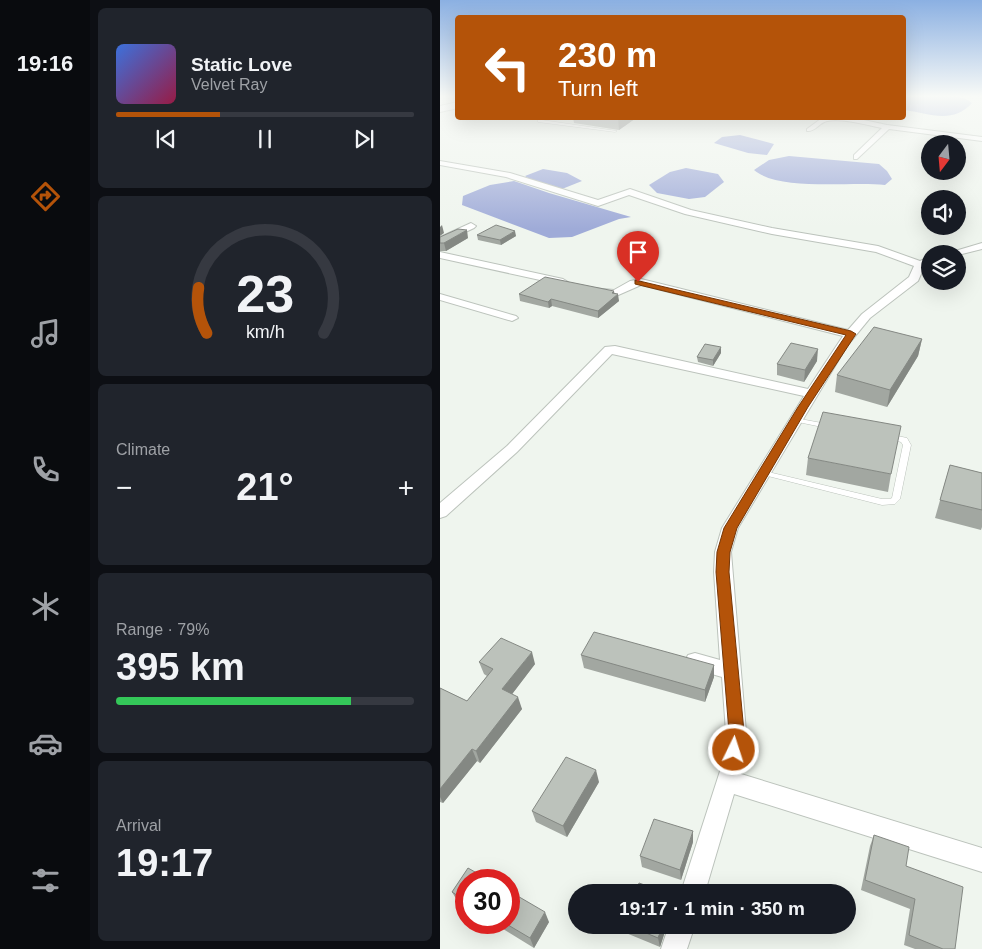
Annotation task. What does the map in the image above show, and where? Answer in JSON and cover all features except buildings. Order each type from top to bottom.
[{"type":"street","points":[[857,157],[874,140]]},
{"type":"street","points":[[440,163],[507,175],[598,203],[608,202],[626,192],[632,192],[688,212],[772,231],[878,250],[921,261]]},
{"type":"street","points":[[440,241],[471,226]]},
{"type":"street","points":[[966,250],[982,246]]},
{"type":"street","points":[[440,256],[616,293],[634,282],[641,282],[851,334]]},
{"type":"street","points":[[696,884],[732,768],[736,732],[723,572],[724,552],[730,528],[811,394],[851,334],[866,316],[914,279],[921,268]]},
{"type":"street","points":[[440,297],[512,318]]},
{"type":"street","points":[[440,512],[512,449],[609,350],[811,394]]},
{"type":"street","points":[[677,656],[732,671]]},
{"type":"street","points":[[727,781],[982,860]]},
{"type":"street","points":[[674,949],[679,934]]},
{"type":"lane","points":[[795,420],[834,427]]},
{"type":"lane","points":[[764,472],[882,502],[892,502],[896,499],[907,445],[904,440],[879,434]]},
{"type":"water","points":[[718,140],[760,140],[774,144],[767,155],[748,153],[714,143]]},
{"type":"water","points":[[789,156],[879,164],[892,179],[885,185],[798,183],[766,177],[754,170],[769,160]]},
{"type":"water","points":[[686,168],[718,174],[724,182],[705,197],[689,199],[657,193],[649,185],[670,172]]},
{"type":"water","points":[[543,169],[567,173],[582,181],[562,189],[531,180],[525,176]]},
{"type":"water","points":[[514,181],[631,217],[619,219],[572,237],[549,238],[462,205],[463,196],[490,185]]},
{"type":"route","points":[[638,282],[851,334],[803,407],[730,528],[724,552],[723,572],[736,732],[734,750]]}]
